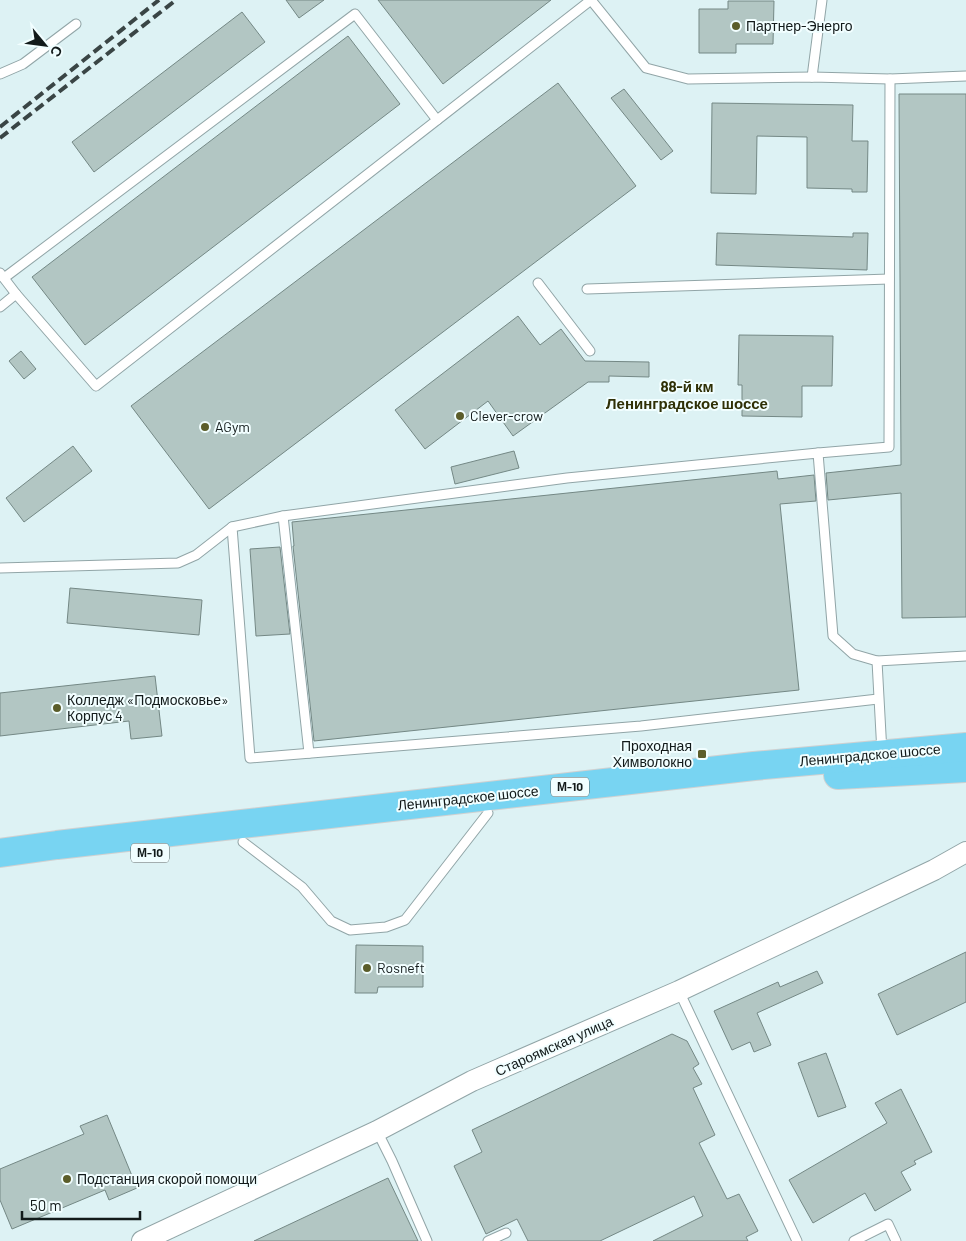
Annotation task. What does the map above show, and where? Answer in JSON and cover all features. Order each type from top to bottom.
[{"type":"highway","name":"Ленинградское шоссе","points":[[0,853],[701,772],[966,746]]},
{"type":"highway","name":"Ленинградское шоссе","points":[[0,872],[488,813],[830,776],[966,768]]},
{"type":"street","name":"Староямская улица","points":[[142,1241],[377,1131],[472,1081],[679,991],[926,874],[966,852]]},
{"type":"lane","points":[[437,120],[355,14],[2,276],[96,386],[591,0],[646,68],[688,79],[812,77],[890,79],[966,76]]},
{"type":"lane","points":[[812,77],[822,0]]},
{"type":"lane","points":[[0,74],[23,64],[76,24]]},
{"type":"lane","points":[[0,568],[178,562],[196,555],[232,526],[283,516],[567,478],[889,447],[890,79]]},
{"type":"lane","points":[[587,289],[889,279]]},
{"type":"lane","points":[[538,283],[590,351]]},
{"type":"lane","points":[[0,306],[16,294]]},
{"type":"lane","points":[[818,453],[833,636],[853,654],[877,661],[966,656]]},
{"type":"lane","points":[[283,516],[309,753]]},
{"type":"lane","points":[[232,526],[250,758],[641,726],[878,699]]},
{"type":"lane","points":[[877,661],[882,753]]},
{"type":"lane","points":[[243,842],[302,887],[331,921],[350,930],[386,927],[405,920],[488,813]]},
{"type":"lane","points":[[679,991],[797,1241]]},
{"type":"lane","points":[[377,1131],[427,1241]]},
{"type":"lane","points":[[854,1241],[888,1224],[896,1241]]},
{"type":"lane","points":[[488,1241],[506,1233]]},
{"type":"building","points":[[286,0],[324,0],[299,18]]},
{"type":"building","points":[[378,0],[551,0],[443,84]]},
{"type":"building","name":"Партнер-Энерго","points":[[728,1],[774,1],[773,44],[736,44],[736,53],[699,53],[699,9],[728,9]]},
{"type":"building","points":[[242,12],[265,42],[94,172],[72,142]]},
{"type":"building","points":[[348,36],[400,104],[85,345],[32,277]]},
{"type":"building","points":[[558,83],[636,186],[209,509],[131,406]]},
{"type":"building","points":[[624,89],[673,151],[661,160],[611,98]]},
{"type":"building","points":[[899,94],[966,94],[966,617],[902,618],[901,493],[828,500],[826,473],[901,465]]},
{"type":"building","points":[[712,103],[853,105],[852,141],[868,141],[867,192],[852,192],[852,189],[807,188],[807,137],[757,136],[756,194],[711,193]]},
{"type":"building","points":[[717,233],[853,237],[853,233],[868,233],[867,270],[716,265]]},
{"type":"building","points":[[518,316],[540,345],[561,329],[585,361],[649,362],[649,377],[609,376],[609,382],[588,382],[513,436],[488,401],[425,449],[395,410]]},
{"type":"building","points":[[739,335],[833,336],[832,386],[802,386],[802,417],[742,416],[742,385],[738,385]]},
{"type":"building","points":[[21,351],[36,369],[24,379],[9,361]]},
{"type":"building","points":[[73,446],[92,471],[24,522],[6,498]]},
{"type":"building","points":[[514,451],[519,468],[455,484],[451,467]]},
{"type":"building","points":[[777,471],[778,479],[814,475],[816,501],[780,504],[799,690],[314,741],[292,522]]},
{"type":"building","points":[[280,547],[290,634],[256,636],[250,549]]},
{"type":"building","points":[[70,588],[202,600],[199,635],[67,623]]},
{"type":"building","points":[[155,676],[162,736],[131,739],[129,721],[0,736],[0,693]]},
{"type":"building","points":[[356,945],[423,946],[423,987],[378,987],[377,993],[355,993]]},
{"type":"building","points":[[966,952],[966,1002],[897,1035],[878,994]]},
{"type":"building","points":[[817,971],[823,983],[757,1013],[771,1045],[754,1052],[750,1042],[732,1050],[714,1011],[778,982],[780,987]]},
{"type":"building","points":[[672,1034],[687,1041],[699,1064],[693,1068],[702,1084],[693,1088],[715,1135],[699,1143],[727,1199],[739,1194],[758,1231],[746,1237],[748,1241],[653,1241],[703,1216],[694,1196],[600,1241],[528,1241],[517,1219],[486,1234],[454,1166],[482,1152],[472,1130]]},
{"type":"building","points":[[826,1053],[846,1107],[818,1117],[798,1063]]},
{"type":"building","points":[[901,1089],[932,1152],[914,1161],[916,1164],[901,1172],[911,1190],[875,1211],[865,1193],[813,1223],[789,1180],[887,1123],[875,1103]]},
{"type":"building","name":"Подстанция скорой помощи","points":[[107,1115],[137,1188],[109,1200],[105,1190],[12,1229],[0,1200],[0,1169],[84,1134],[80,1126]]},
{"type":"building","points":[[388,1178],[418,1241],[254,1241]]},
{"type":"railway","points":[[0,127],[159,0]]},
{"type":"railway","points":[[0,138],[176,0]]},
{"type":"place","name":"Партнер-Энерго","points":[[736,26]]},
{"type":"place","name":"Clever-crow","points":[[460,416]]},
{"type":"place","name":"AGym","points":[[205,427]]},
{"type":"place","name":"Колледж «Подмосковье» Корпус 4","points":[[57,708]]},
{"type":"place","name":"Проходная Химволокно","points":[[702,754]]},
{"type":"place","name":"Rosneft","points":[[367,968]]},
{"type":"place","name":"Подстанция скорой помощи","points":[[67,1179]]},
{"type":"district","name":"88-й км Ленинградское шоссе","points":[[687,396]]}]
